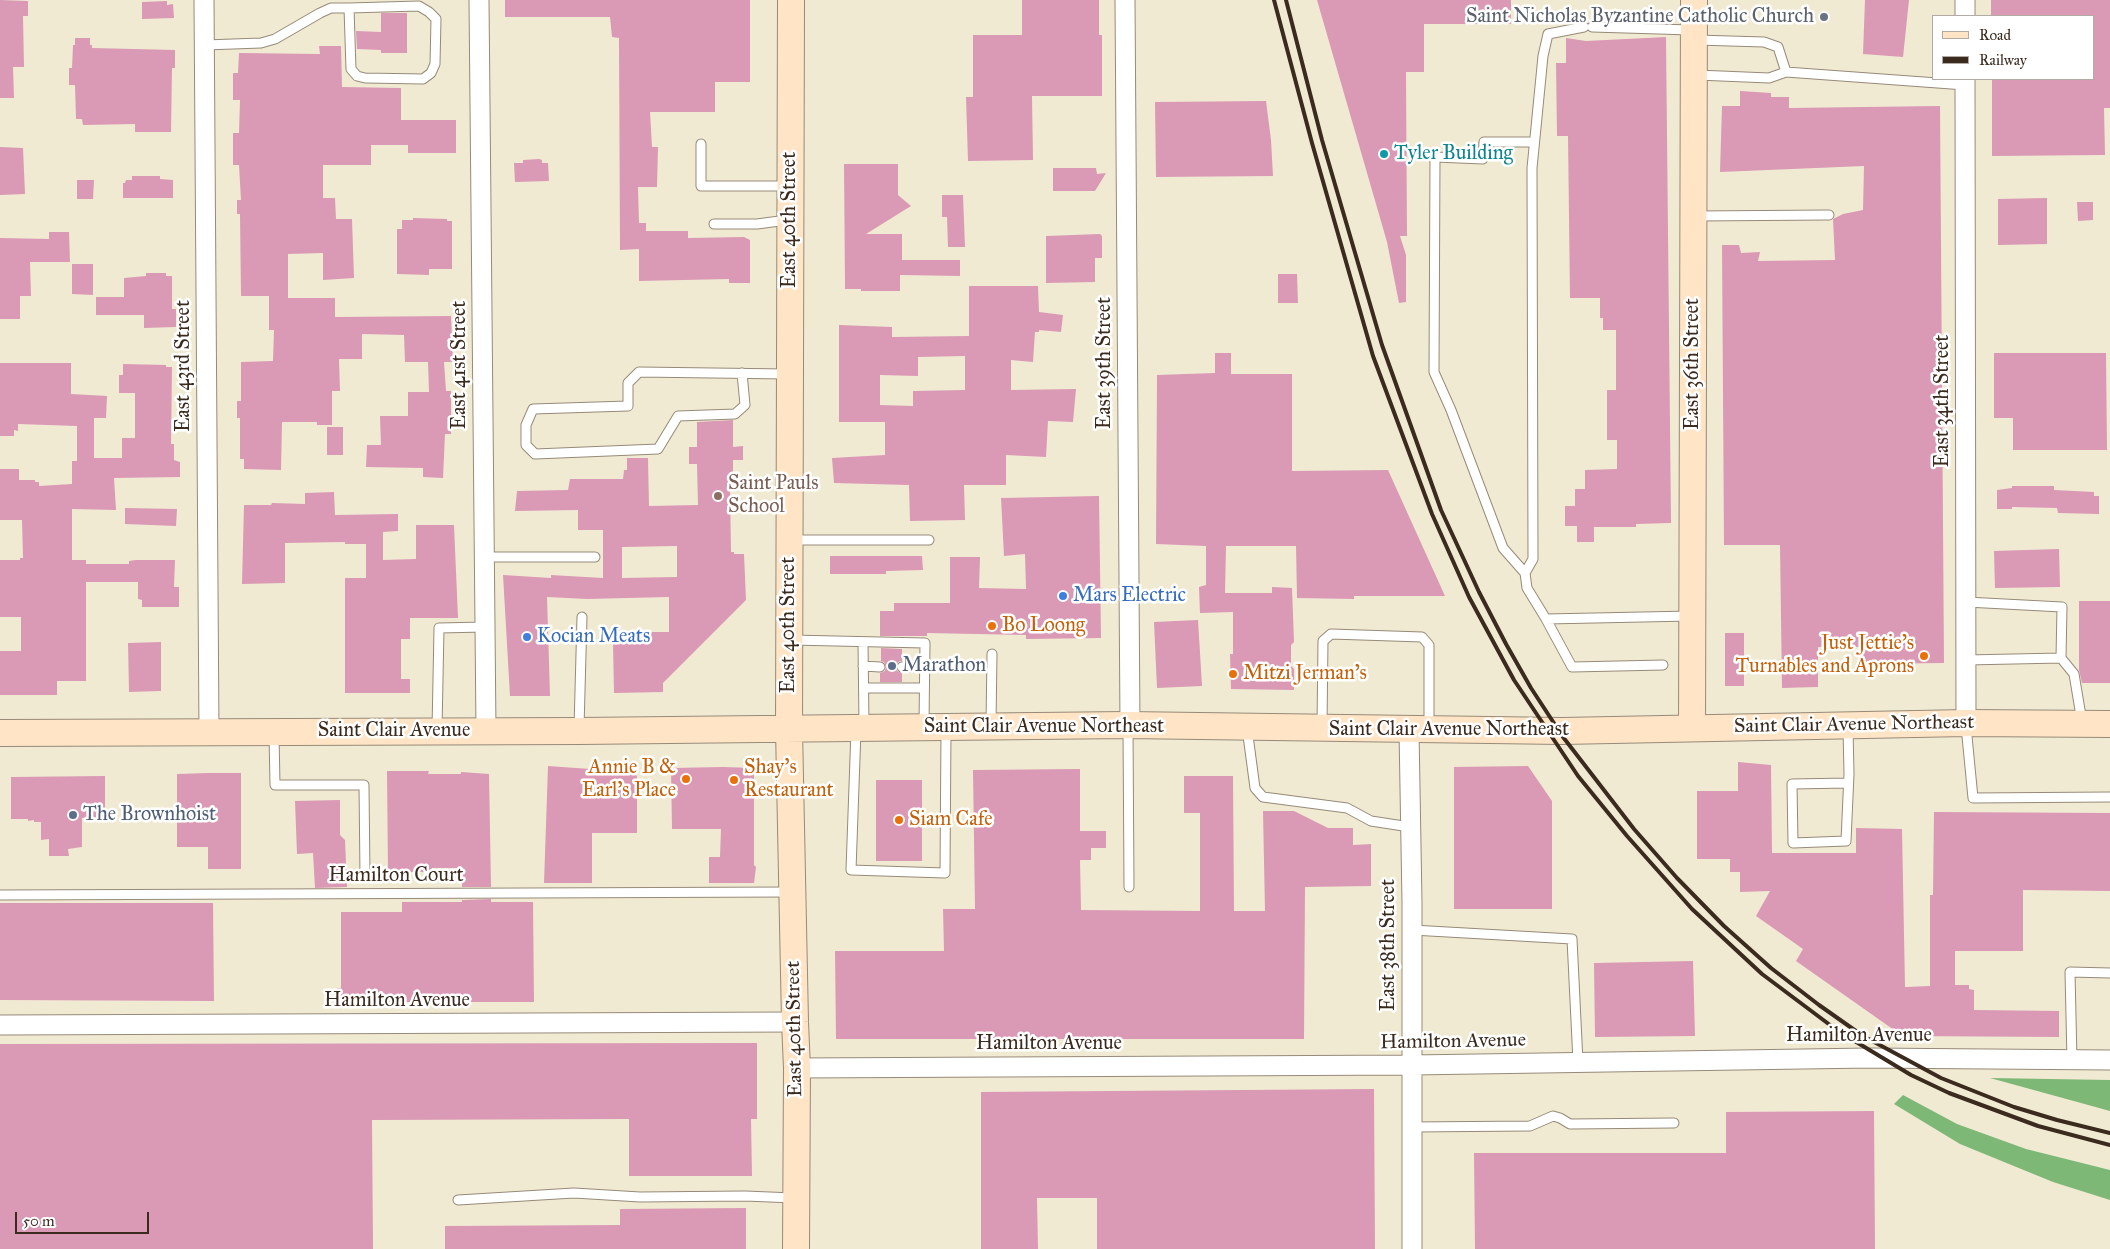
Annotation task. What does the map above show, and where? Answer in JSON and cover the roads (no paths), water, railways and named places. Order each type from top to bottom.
[{"type":"main road","name":"East 40th Street","points":[[791,0],[788,729],[797,1068],[796,1249]]},
{"type":"main road","name":"East 36th Street","points":[[1692,728],[1694,0]]},
{"type":"main road","name":"Saint Clair Avenue Northeast","points":[[788,729],[1129,725],[1562,731],[1966,723],[2110,724]]},
{"type":"main road","name":"Saint Clair Avenue","points":[[0,733],[788,729]]},
{"type":"street","name":"East 43rd Street","points":[[204,0],[209,732]]},
{"type":"street","name":"East 41st Street","points":[[479,0],[486,730]]},
{"type":"street","name":"East 39th Street","points":[[1125,0],[1129,725]]},
{"type":"street","points":[[1965,0],[1965,15]]},
{"type":"street","name":"East 34th Street","points":[[1965,82],[1966,723]]},
{"type":"street","name":"East 38th Street","points":[[1412,1249],[1412,930],[1410,827],[1419,730]]},
{"type":"street","name":"Hamilton Avenue","points":[[0,1026],[795,1022]]},
{"type":"street","name":"Hamilton Avenue","points":[[797,1068],[1412,1065],[1869,1058],[2110,1060]]},
{"type":"lane","points":[[205,45],[261,43],[276,39],[331,8],[349,8],[371,4],[419,6],[436,19],[435,64],[431,73],[423,79],[365,78],[357,76],[351,69],[349,8]]},
{"type":"lane","points":[[1525,573],[1533,559],[1532,168],[1543,56],[1548,34],[1588,27],[1764,42],[1778,48],[1786,72]]},
{"type":"lane","points":[[1694,75],[1769,78],[1786,72],[1965,82]]},
{"type":"lane","points":[[1534,142],[1484,142],[1483,159],[1435,157],[1434,372],[1451,410],[1503,548],[1525,573],[1527,588],[1572,667],[1663,665]]},
{"type":"lane","points":[[701,144],[701,186],[790,186]]},
{"type":"lane","points":[[1693,216],[1829,215]]},
{"type":"lane","points":[[714,224],[757,224],[790,219]]},
{"type":"lane","points":[[742,373],[745,405],[735,414],[678,416],[658,449],[536,454],[526,445],[526,425],[533,409],[628,406],[628,384],[639,372],[742,373],[790,374]]},
{"type":"lane","points":[[789,540],[930,540]]},
{"type":"lane","points":[[484,557],[595,557]]},
{"type":"lane","points":[[1966,602],[2062,607],[2061,658],[2074,674],[2082,724]]},
{"type":"lane","points":[[1546,619],[1692,616]]},
{"type":"lane","points":[[579,731],[582,617]]},
{"type":"lane","points":[[436,731],[439,628],[485,627]]},
{"type":"lane","points":[[1322,728],[1323,642],[1331,634],[1422,637],[1429,645],[1419,730]]},
{"type":"lane","points":[[789,640],[925,643],[924,688],[935,727],[945,873],[851,870],[864,688],[863,642]]},
{"type":"lane","points":[[991,727],[992,654]]},
{"type":"lane","points":[[1966,660],[2061,658]]},
{"type":"lane","points":[[863,666],[880,667]]},
{"type":"lane","points":[[902,667],[924,667]]},
{"type":"lane","points":[[864,688],[924,688]]},
{"type":"lane","points":[[1966,723],[1973,798],[2110,797]]},
{"type":"lane","points":[[1129,725],[1129,888]]},
{"type":"lane","points":[[1848,725],[1848,782],[1846,841],[1793,844],[1792,784],[1848,782]]},
{"type":"lane","points":[[1247,727],[1255,788],[1263,797],[1347,808],[1371,821],[1410,827]]},
{"type":"lane","points":[[274,731],[275,784],[364,785],[365,877]]},
{"type":"lane","name":"Hamilton Court","points":[[0,894],[792,892]]},
{"type":"lane","points":[[1412,930],[1572,939],[1578,1062]]},
{"type":"lane","points":[[2072,1060],[2070,972],[2110,973]]},
{"type":"lane","points":[[1412,1128],[1530,1126],[1552,1116],[1570,1124],[1674,1123]]},
{"type":"lane","points":[[458,1200],[574,1193],[640,1197],[745,1196],[796,1198]]},
{"type":"railway","points":[[1274,0],[1312,143],[1373,356],[1432,514],[1469,597],[1514,680],[1578,776],[1627,836],[1692,909],[1762,974],[1838,1031],[1911,1075],[1949,1093],[2038,1126],[2110,1145]]},
{"type":"railway","points":[[1286,0],[1322,140],[1382,345],[1441,510],[1479,592],[1506,644],[1531,688],[1563,737],[1634,829],[1677,878],[1724,926],[1771,968],[1819,1005],[1863,1036],[1941,1078],[2014,1107],[2110,1133]]},
{"type":"place","name":"Saint Nicholas Byzantine Catholic Church","points":[[1824,17]]},
{"type":"place","name":"Tyler Building","points":[[1384,154]]},
{"type":"place","name":"Saint Pauls School","points":[[718,496]]},
{"type":"place","name":"Mars Electric","points":[[1063,596]]},
{"type":"place","name":"Bo Loong","points":[[992,626]]},
{"type":"place","name":"Kocian Meats","points":[[527,637]]},
{"type":"place","name":"Just Jettie's Turnables and Aprons","points":[[1924,656]]},
{"type":"place","name":"Marathon","points":[[892,666]]},
{"type":"place","name":"Mitzi Jerman's","points":[[1233,674]]},
{"type":"place","name":"Annie B & Earl's Place","points":[[686,779]]},
{"type":"place","name":"Shay's Restaurant","points":[[734,780]]},
{"type":"place","name":"The Brownhoist","points":[[73,815]]},
{"type":"place","name":"Siam Cafe","points":[[899,820]]}]
